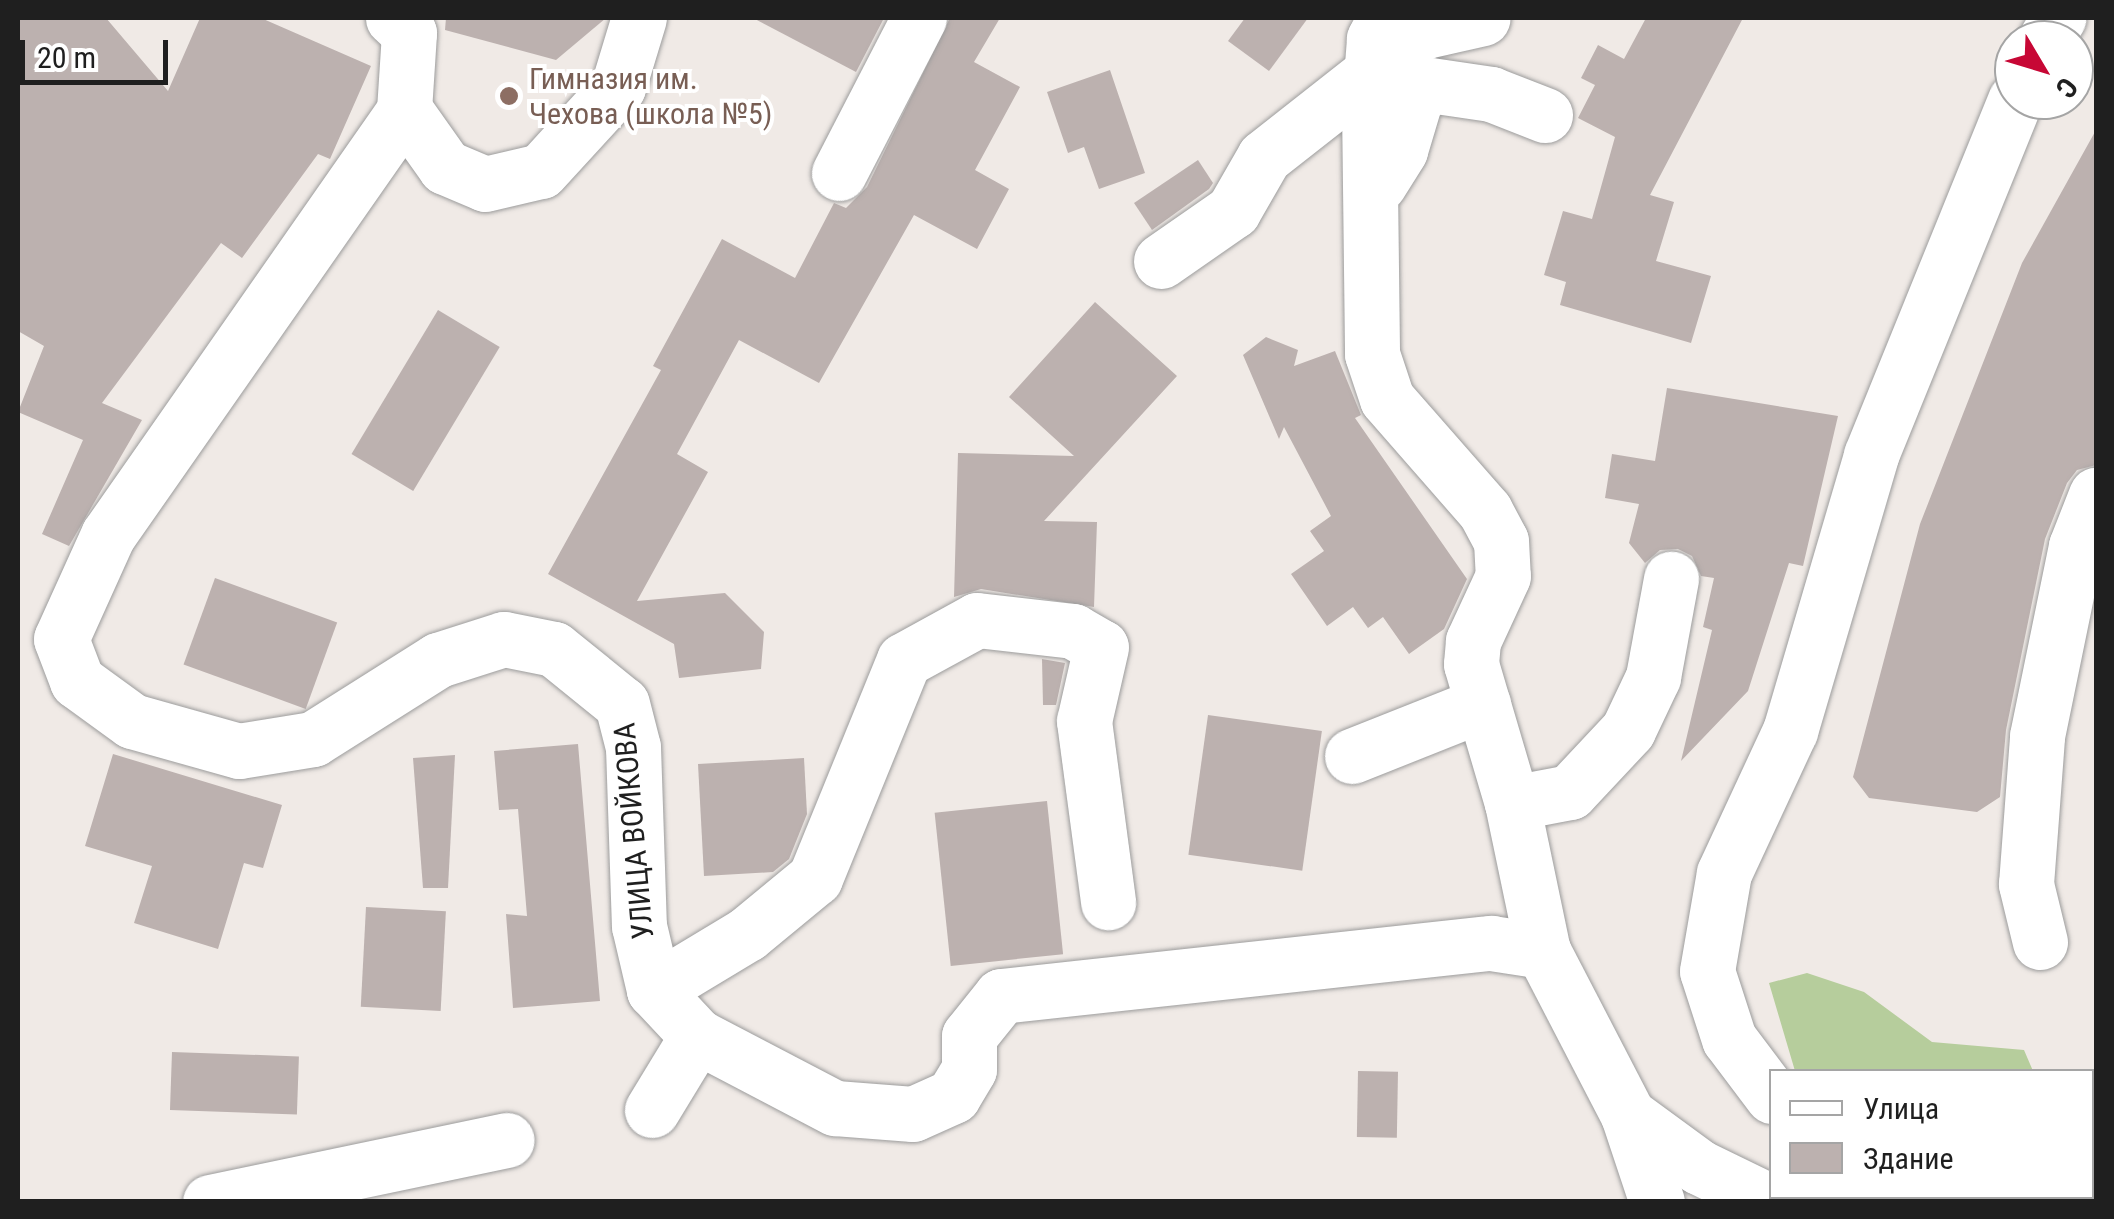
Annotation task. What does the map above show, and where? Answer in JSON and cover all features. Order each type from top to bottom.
[{"type":"street","points":[[393,18],[408,32],[404,109],[445,167],[485,184],[540,171],[618,87],[638,18]]},
{"type":"street","points":[[838,173],[920,18]]},
{"type":"street","points":[[1385,18],[1374,39],[1367,310],[1387,399],[1485,511],[1501,541],[1498,595],[1470,653],[1512,803],[1543,951],[1628,1115],[1656,1202]]},
{"type":"street","points":[[1161,261],[1233,210],[1264,157],[1372,72],[1392,48],[1426,30],[1483,18]]},
{"type":"street","points":[[1368,190],[1383,182],[1414,100],[1430,85],[1492,94],[1545,115]]},
{"type":"street","name":"УЛИЦА ВОЙКОВА","points":[[404,109],[108,535],[62,639],[67,662],[77,681],[132,721],[239,751],[314,739],[455,654],[504,638],[554,649],[622,704],[633,748],[638,926],[654,990],[697,1036],[835,1108],[913,1114],[953,1096],[969,1069],[970,1036],[1001,996],[1491,943],[1543,951]]},
{"type":"street","points":[[1769,1092],[1728,1039],[1708,971],[1724,873],[1790,731],[1871,455],[2007,120]]},
{"type":"street","points":[[2040,942],[2026,884],[2037,736],[2076,546],[2096,496]]},
{"type":"street","points":[[1512,803],[1570,792],[1628,730],[1653,677],[1672,580]]},
{"type":"street","points":[[654,990],[747,934],[815,878],[904,660],[977,620],[1074,631],[1101,647],[1084,721],[1108,902]]},
{"type":"street","points":[[1352,756],[1483,704]]},
{"type":"street","points":[[652,1110],[697,1036]]},
{"type":"street","points":[[1628,1115],[1698,1167],[1771,1202]]},
{"type":"street","points":[[210,1202],[507,1140]]},
{"type":"green space","points":[[1807,973],[1864,992],[1932,1042],[2024,1050],[2032,1069],[1794,1069],[1769,983]]},
{"type":"green space","points":[[2096,1106],[2096,1201],[1868,1201],[2094,1199]]},
{"type":"building","points":[[18,18],[106,18],[168,91],[200,18],[261,18],[371,66],[330,159],[318,154],[242,258],[221,243],[102,403],[142,420],[69,546],[42,534],[83,440],[18,412],[44,346],[18,331]]},
{"type":"building","points":[[446,18],[606,18],[556,60],[445,30]]},
{"type":"building","points":[[753,18],[884,18],[856,72]]},
{"type":"building","points":[[950,18],[1000,18],[974,62],[1020,87],[975,170],[1009,189],[977,249],[914,215],[819,383],[739,340],[677,454],[708,472],[637,601],[725,593],[764,632],[761,669],[679,678],[674,644],[548,574],[661,370],[653,366],[722,239],[795,278],[834,203],[846,208],[867,187]]},
{"type":"building","points":[[1245,18],[1308,18],[1269,71],[1228,41]]},
{"type":"building","points":[[1646,18],[1743,18],[1650,195],[1674,202],[1656,261],[1711,276],[1691,343],[1560,305],[1566,282],[1544,275],[1563,211],[1592,219],[1615,137],[1578,118],[1595,85],[1581,78],[1598,45],[1624,59]]},
{"type":"building","points":[[1110,70],[1145,173],[1099,189],[1084,147],[1068,153],[1047,92]]},
{"type":"building","points":[[2096,130],[2096,465],[2077,470],[2067,483],[2045,539],[2006,730],[2000,797],[1977,812],[1869,798],[1853,777],[1920,524],[2022,263]]},
{"type":"building","points":[[1198,160],[1213,183],[1152,230],[1134,203]]},
{"type":"building","points":[[1095,302],[1177,376],[1044,521],[1097,522],[1094,607],[981,589],[954,597],[958,453],[1074,456],[1009,397]]},
{"type":"building","points":[[438,310],[500,347],[413,491],[351,454]]},
{"type":"building","points":[[1266,337],[1298,350],[1294,366],[1335,351],[1361,415],[1355,418],[1467,579],[1444,629],[1409,654],[1383,617],[1368,628],[1353,607],[1327,626],[1291,574],[1324,551],[1310,531],[1331,516],[1284,427],[1279,439],[1243,355]]},
{"type":"building","points":[[1667,388],[1838,416],[1803,566],[1789,563],[1748,691],[1681,761],[1712,630],[1703,627],[1714,578],[1701,576],[1692,556],[1678,549],[1660,550],[1645,563],[1629,543],[1639,504],[1605,498],[1612,454],[1655,461]]},
{"type":"building","points":[[215,578],[337,622],[306,709],[184,664]]},
{"type":"building","points":[[1042,659],[1065,663],[1056,705],[1043,705]]},
{"type":"building","points":[[1208,715],[1322,731],[1302,871],[1188,855]]},
{"type":"building","points":[[578,744],[600,1001],[513,1008],[506,914],[527,916],[518,809],[499,810],[494,751]]},
{"type":"building","points":[[113,754],[282,805],[263,868],[244,863],[218,949],[134,923],[152,866],[85,846]]},
{"type":"building","points":[[455,755],[448,888],[423,888],[413,758]]},
{"type":"building","points":[[804,758],[807,814],[789,859],[773,872],[704,876],[698,764]]},
{"type":"building","points":[[1047,801],[1063,954],[951,966],[935,813]]},
{"type":"building","points":[[366,907],[446,911],[441,1011],[361,1007]]},
{"type":"building","points":[[172,1052],[299,1056],[297,1114],[170,1110]]},
{"type":"building","points":[[1358,1071],[1398,1072],[1397,1138],[1357,1137]]},
{"type":"place","name":"Гимназия им. Чехова (школа №5)","points":[[509,96]]}]
